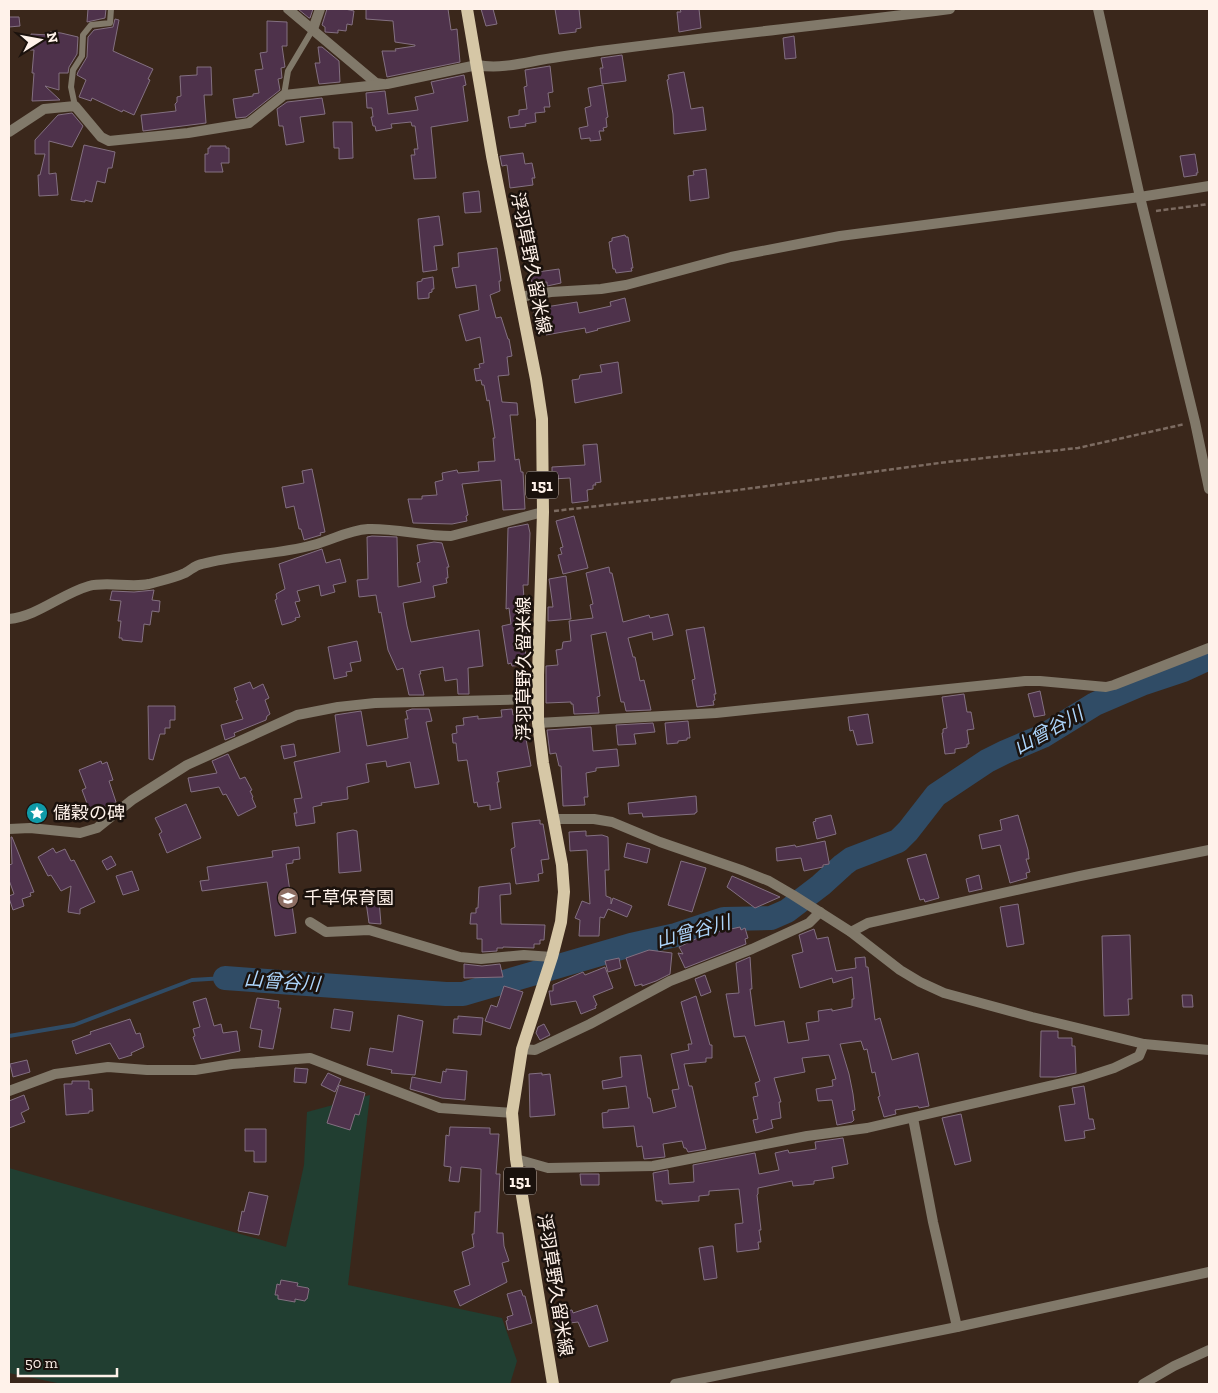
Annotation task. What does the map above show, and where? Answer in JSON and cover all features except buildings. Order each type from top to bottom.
[{"type":"main road","name":"浮羽草野久留米線","points":[[467,9],[492,156],[536,379],[542,419],[543,512],[538,723],[543,763],[562,865],[564,892],[561,922],[551,960],[522,1049],[512,1113],[516,1159],[553,1384]]},
{"type":"street","points":[[288,9],[376,83],[387,84]]},
{"type":"street","points":[[313,29],[320,9]]},
{"type":"street","points":[[9,132],[44,109],[75,106],[101,137],[109,141],[188,133],[249,123],[284,95],[387,84],[477,65],[486,67],[506,66],[603,50],[950,9]]},
{"type":"street","points":[[1098,9],[1140,198],[1195,422],[1209,489]]},
{"type":"street","points":[[519,298],[551,292],[601,289],[626,285],[731,257],[840,236],[1140,198],[1209,186]]},
{"type":"street","points":[[9,619],[25,616],[67,594],[90,585],[148,584],[185,573],[199,564],[241,555],[279,552],[306,547],[354,531],[367,529],[451,536],[543,512]]},
{"type":"street","points":[[538,723],[716,713],[1025,681],[1106,686],[1114,685],[1209,648]]},
{"type":"street","points":[[9,829],[30,828],[80,833],[97,828],[132,800],[187,765],[297,715],[376,702],[538,699]]},
{"type":"street","points":[[554,819],[594,819],[612,822],[660,842],[742,870],[768,881],[851,932],[900,970],[920,982],[944,992],[1032,1017],[1144,1044],[1209,1050]]},
{"type":"street","points":[[851,932],[868,923],[1080,876],[1209,850]]},
{"type":"street","points":[[522,1049],[535,1050],[590,1024],[670,981],[752,949],[809,923],[820,912]]},
{"type":"street","points":[[310,922],[326,932],[369,930],[460,957],[481,959],[524,955],[551,960]]},
{"type":"street","points":[[516,1159],[548,1168],[653,1166],[807,1136],[866,1128],[1091,1076],[1114,1068],[1138,1056],[1144,1044]]},
{"type":"street","points":[[9,1091],[55,1074],[108,1067],[147,1070],[195,1070],[232,1064],[310,1058],[440,1108],[512,1113]]},
{"type":"street","points":[[913,1118],[933,1222],[958,1327]]},
{"type":"street","points":[[675,1384],[958,1327],[1209,1272]]},
{"type":"street","points":[[1143,1384],[1174,1366],[1209,1350]]},
{"type":"lane","points":[[75,106],[71,87],[73,70],[82,56],[83,35],[91,25],[110,24],[111,9]]},
{"type":"lane","points":[[284,95],[288,71],[313,29]]},
{"type":"path","points":[[1144,213],[1183,206],[1209,204]]},
{"type":"path","points":[[543,512],[730,491],[947,462],[1078,448],[1195,422]]},
{"type":"green space","points":[[370,1095],[348,1285],[502,1318],[517,1361],[510,1384],[62,1384],[9,1373],[9,1168],[286,1247],[304,1165],[307,1112]]},
{"type":"waterway","name":"山曾谷川","points":[[225,978],[463,994],[631,945],[676,935],[724,919],[771,918],[787,911],[851,859],[898,841],[936,795],[987,761],[1043,736],[1095,704],[1209,658]]},
{"type":"waterway","points":[[9,1036],[74,1025],[192,980],[225,978]]},
{"type":"place","name":"儲穀の碑","points":[[37,813]]},
{"type":"place","name":"千草保育園","points":[[288,898]]}]
